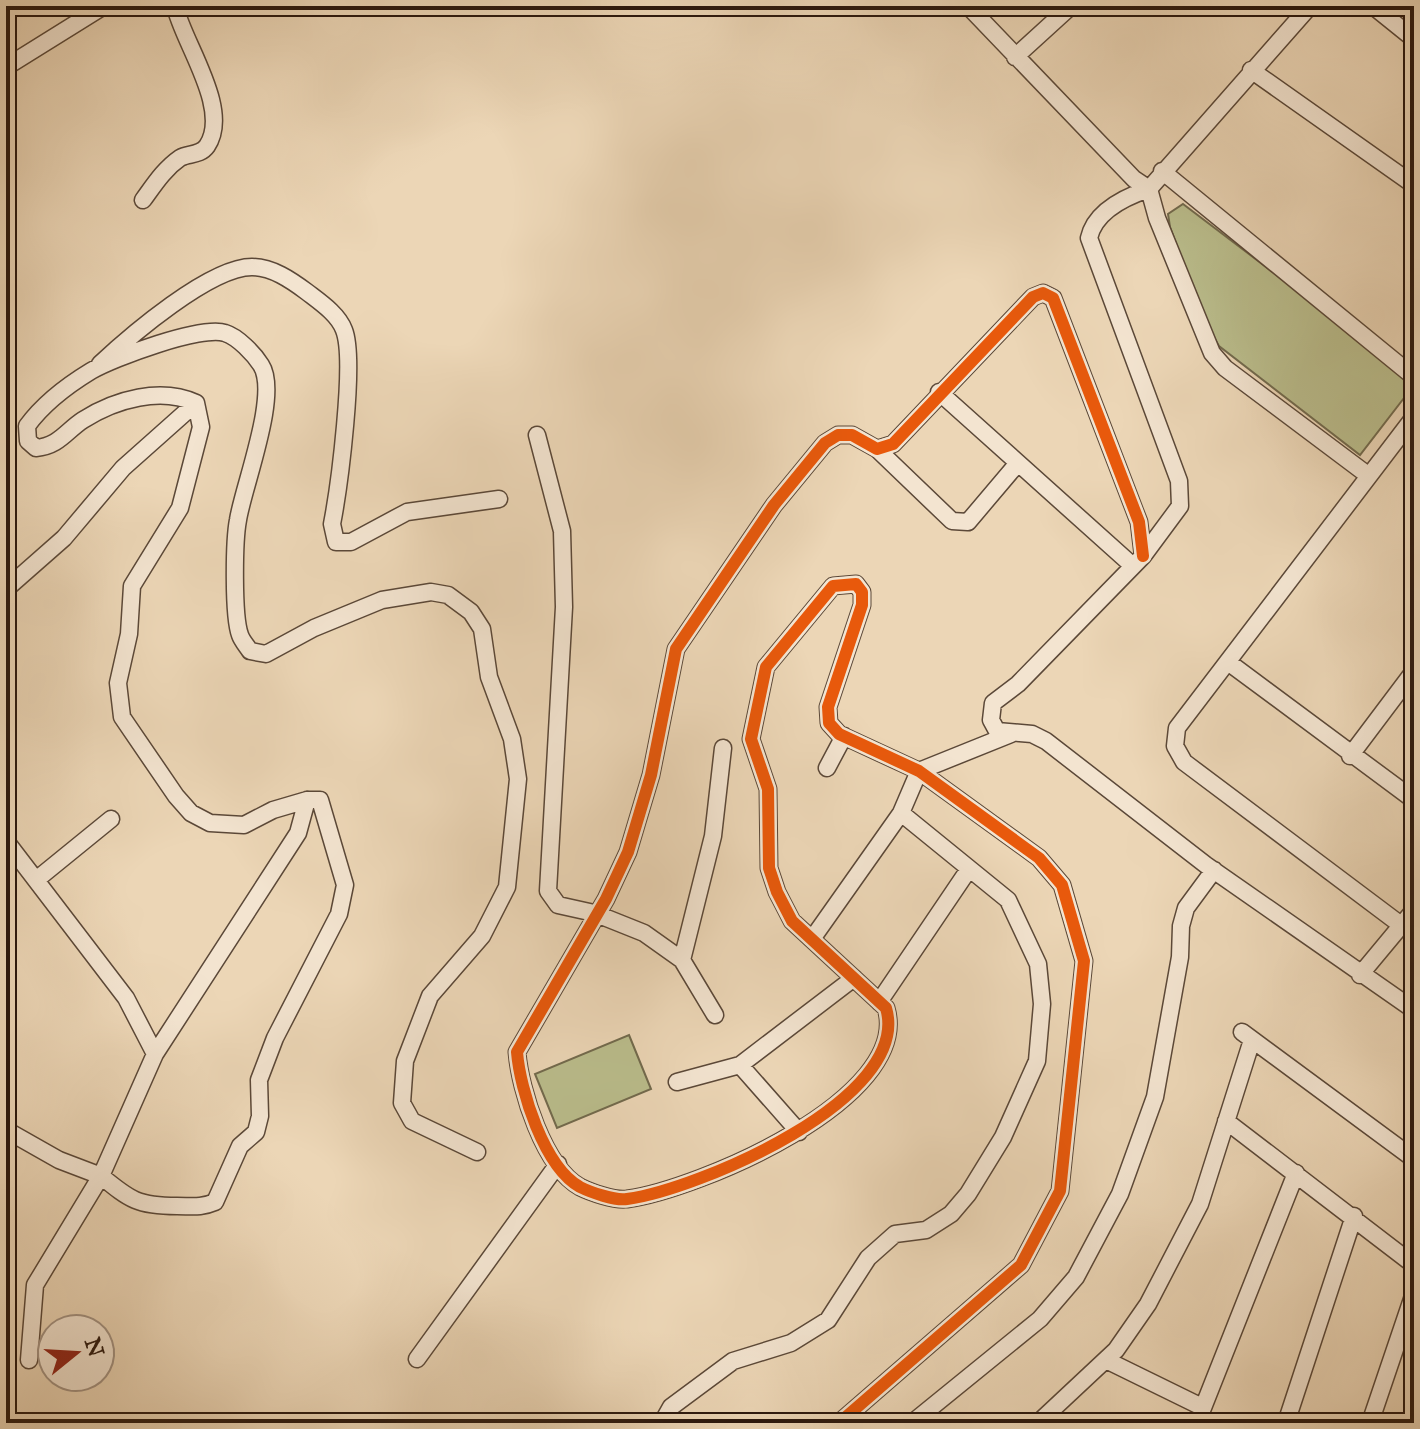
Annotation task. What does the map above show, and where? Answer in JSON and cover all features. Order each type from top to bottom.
[{"type":"street","points":[[6,67],[104,6]]},
{"type":"street","points":[[143,200],[161,175],[182,156],[198,154],[207,145],[211,131],[211,94],[175,6]]},
{"type":"street","points":[[968,6],[1134,179],[1149,189],[1157,218],[1212,353],[1225,368],[1369,476]]},
{"type":"street","points":[[1015,57],[1071,6]]},
{"type":"street","points":[[1310,6],[1149,189],[1114,204],[1091,227],[1089,238],[1179,481],[1180,506],[1138,561],[1018,684],[993,703],[991,720],[997,731],[1032,734],[1046,741],[1214,870],[1414,1010]]},
{"type":"street","points":[[1380,8],[1414,39]]},
{"type":"street","points":[[1251,70],[1412,180]]},
{"type":"street","points":[[1162,171],[1414,377]]},
{"type":"street","points":[[196,403],[175,393],[142,397],[83,420],[48,447],[36,448],[28,441],[27,426],[44,406],[92,370],[152,316],[221,277],[250,267],[267,270],[307,292],[344,329],[348,364],[332,524],[336,542],[351,542],[407,512],[499,499]]},
{"type":"street","points":[[877,449],[893,444],[939,392],[1033,297],[1043,293],[1053,298],[1139,522],[1138,561]]},
{"type":"street","points":[[92,370],[197,333],[224,332],[246,348],[263,368],[264,404],[256,455],[237,521],[237,611],[240,636],[250,651],[266,654],[314,628],[382,600],[431,592],[448,595],[471,612],[482,629],[489,677],[512,739],[518,779],[507,887],[482,936],[430,996],[405,1061],[402,1103],[412,1121],[477,1152]]},
{"type":"street","points":[[939,392],[1018,463],[1138,561]]},
{"type":"street","points":[[6,589],[64,538],[123,468],[196,403]]},
{"type":"street","points":[[6,1130],[59,1160],[101,1176],[136,1203],[202,1208],[215,1202],[240,1146],[256,1132],[260,1116],[259,1080],[275,1038],[339,914],[345,885],[320,800],[307,800],[273,810],[244,825],[210,823],[191,813],[176,796],[122,717],[118,683],[129,634],[132,586],[180,508],[201,427],[196,403]]},
{"type":"street","points":[[1401,925],[1184,762],[1175,746],[1177,728],[1414,417]]},
{"type":"street","points":[[537,435],[562,531],[564,607],[548,891],[558,905],[594,913],[644,933],[682,960],[715,1015]]},
{"type":"street","points":[[839,1423],[1021,1265],[1060,1191],[1084,961],[1062,885],[1039,858],[919,771],[844,736],[829,723],[828,707],[862,605],[862,592],[856,584],[833,586],[766,667],[755,708],[751,739],[768,789],[769,868],[792,921],[886,1008],[890,1022],[880,1058],[848,1092],[799,1132],[734,1167],[623,1200],[579,1186],[558,1164],[537,1127],[519,1075],[517,1052],[622,864],[651,775],[676,649],[774,505],[825,443],[838,435],[852,435],[877,449],[952,521],[960,523],[968,522],[1018,463]]},
{"type":"street","points":[[1228,662],[1350,756],[1414,800]]},
{"type":"street","points":[[1350,756],[1414,671]]},
{"type":"street","points":[[812,939],[901,813],[919,771],[1011,734]]},
{"type":"street","points":[[827,768],[844,736]]},
{"type":"street","points":[[682,960],[713,836],[723,748]]},
{"type":"street","points":[[29,1360],[35,1285],[101,1176],[155,1054],[298,833],[307,800]]},
{"type":"street","points":[[662,1423],[671,1407],[733,1361],[791,1343],[828,1320],[868,1258],[895,1234],[926,1230],[951,1214],[968,1194],[1003,1137],[1037,1061],[1042,1004],[1038,964],[1008,900],[901,813]]},
{"type":"street","points":[[36,880],[111,819]]},
{"type":"street","points":[[6,841],[126,998],[155,1054]]},
{"type":"street","points":[[879,1002],[969,869]]},
{"type":"street","points":[[912,1423],[1040,1319],[1076,1277],[1120,1194],[1155,1097],[1180,957],[1181,926],[1186,908],[1214,870]]},
{"type":"street","points":[[1360,975],[1414,910]]},
{"type":"street","points":[[677,1082],[740,1065],[854,978]]},
{"type":"street","points":[[1044,1418],[1106,1360],[1148,1304],[1200,1204],[1226,1121],[1247,1036],[1414,1159]]},
{"type":"street","points":[[740,1065],[799,1132]]},
{"type":"street","points":[[1226,1121],[1354,1216],[1414,1265]]},
{"type":"street","points":[[417,1359],[558,1164]]},
{"type":"street","points":[[1106,1360],[1200,1415],[1296,1173]]},
{"type":"street","points":[[1286,1423],[1354,1216]]},
{"type":"street","points":[[1370,1423],[1414,1293]]},
{"type":"street","points":[[1044,1418],[1064,1423]]},
{"type":"green space","points":[[1183,204],[1414,379],[1414,385],[1360,455],[1219,346],[1204,320],[1170,227],[1168,214]]},
{"type":"green space","points":[[629,1035],[651,1089],[557,1128],[535,1074]]},
{"type":"cycle path","points":[[839,1423],[1021,1265],[1060,1191],[1084,961],[1062,885],[1039,858],[919,771],[839,734],[829,723],[828,707],[862,605],[862,592],[856,584],[833,586],[766,667],[751,739],[768,789],[769,868],[777,892],[792,921],[886,1008],[885,1042],[867,1075],[834,1106],[746,1159],[659,1192],[622,1199],[580,1187],[555,1163],[529,1106],[517,1052],[606,899],[628,852],[651,775],[676,649],[774,505],[825,443],[838,435],[852,435],[877,449],[893,444],[1033,297],[1043,293],[1053,298],[1139,522],[1143,556]]}]
